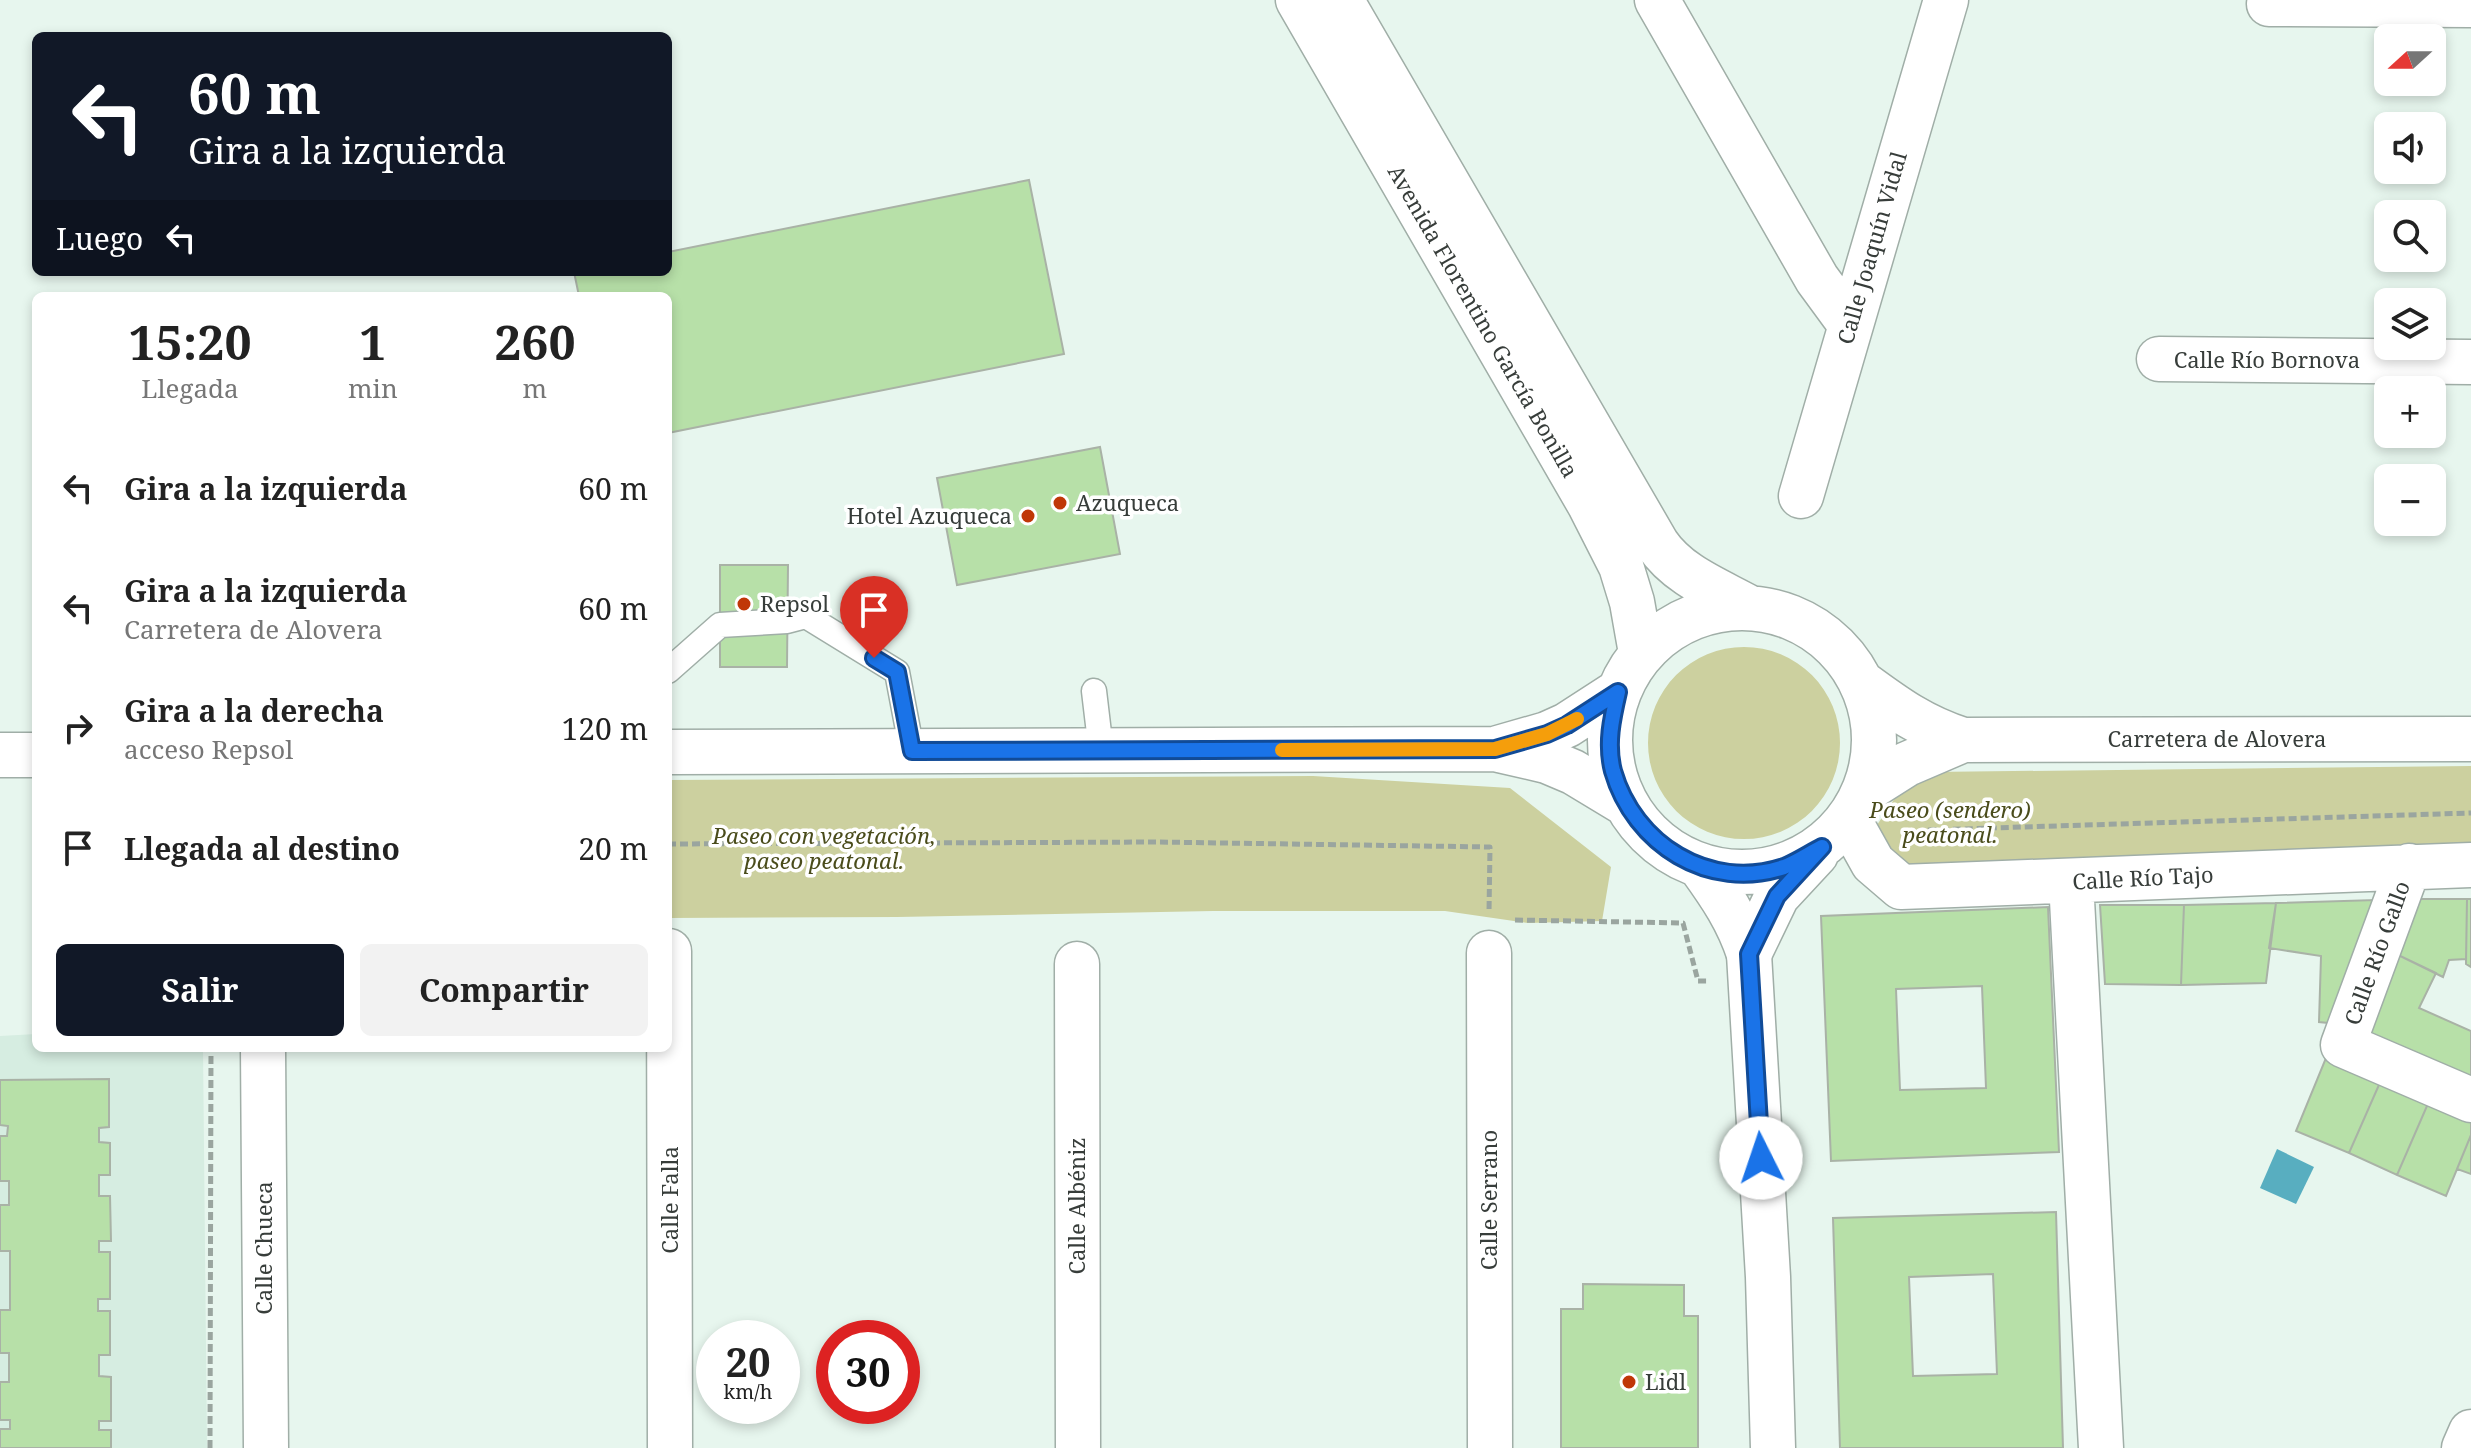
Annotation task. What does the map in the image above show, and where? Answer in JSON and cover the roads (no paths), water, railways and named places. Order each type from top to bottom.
[{"type":"street","name":"Avenida Florentino García Bonilla","points":[[1298,0],[1590,505],[1621,566],[1632,602],[1641,653]]},
{"type":"street","name":"Avenida Florentino García Bonilla","points":[[1341,0],[1657,544],[1668,560],[1686,573],[1748,607]]},
{"type":"street","points":[[1657,0],[1817,279],[1850,324]]},
{"type":"street","name":"Calle Joaquín Vidal","points":[[1801,496],[1946,0]]},
{"type":"street","points":[[2269,4],[2471,5]]},
{"type":"street","name":"Calle Río Bornova","points":[[2159,359],[2471,362]]},
{"type":"street","points":[[1749,954],[1777,896],[1846,819],[1874,754],[1873,718],[1862,683],[1842,653],[1815,629],[1783,614],[1748,607],[1708,612],[1672,627],[1641,653],[1618,692],[1610,730],[1613,768],[1626,804],[1645,831],[1661,845],[1700,866],[1742,873],[1784,867],[1846,819]]},
{"type":"street","name":"Carretera de Alovera","points":[[1862,683],[1912,720],[1933,731],[1963,740],[2471,739]]},
{"type":"street","points":[[1495,749],[1567,725],[1618,692]]},
{"type":"street","name":"Carretera de Alovera","points":[[1846,819],[1907,764],[1963,740]]},
{"type":"street","points":[[672,752],[1495,749],[1547,761],[1573,772],[1626,804]]},
{"type":"street","points":[[0,755],[32,755]]},
{"type":"street","name":"Calle Río Tajo","points":[[1846,819],[1873,863],[1901,887],[2471,865]]},
{"type":"street","points":[[1700,866],[1740,926],[1749,954],[1768,1277],[1773,1448]]},
{"type":"street","name":"Calle Río Gallo","points":[[2409,866],[2343,1045],[2471,1100]]},
{"type":"street","points":[[2071,881],[2101,1448]]},
{"type":"street","name":"Calle Serrano","points":[[1490,1448],[1494,931]]},
{"type":"street","name":"Calle Albéniz","points":[[1077,964],[1078,1448]]},
{"type":"street","name":"Calle Chueca","points":[[263,1052],[266,1448]]},
{"type":"street","name":"Calle Falla","points":[[669,1052],[670,1448]]},
{"type":"street","points":[[2464,1448],[2471,1432]]},
{"type":"lane","points":[[672,667],[720,625],[787,621],[806,616],[897,672],[912,751]]},
{"type":"lane","points":[[1094,691],[1101,750]]},
{"type":"water","points":[[2277,1149],[2314,1167],[2296,1204],[2260,1188]]},
{"type":"place","name":"Azuqueca","points":[[1060,503]]},
{"type":"place","name":"Hotel Azuqueca","points":[[1028,516]]},
{"type":"place","name":"Repsol","points":[[744,604]]},
{"type":"place","name":"Lidl","points":[[1629,1382]]},
{"type":"park label","name":"Paseo (sendero) peatonal.","points":[[1950,822]]},
{"type":"park label","name":"Paseo con vegetación, paseo peatonal.","points":[[824,848]]}]
